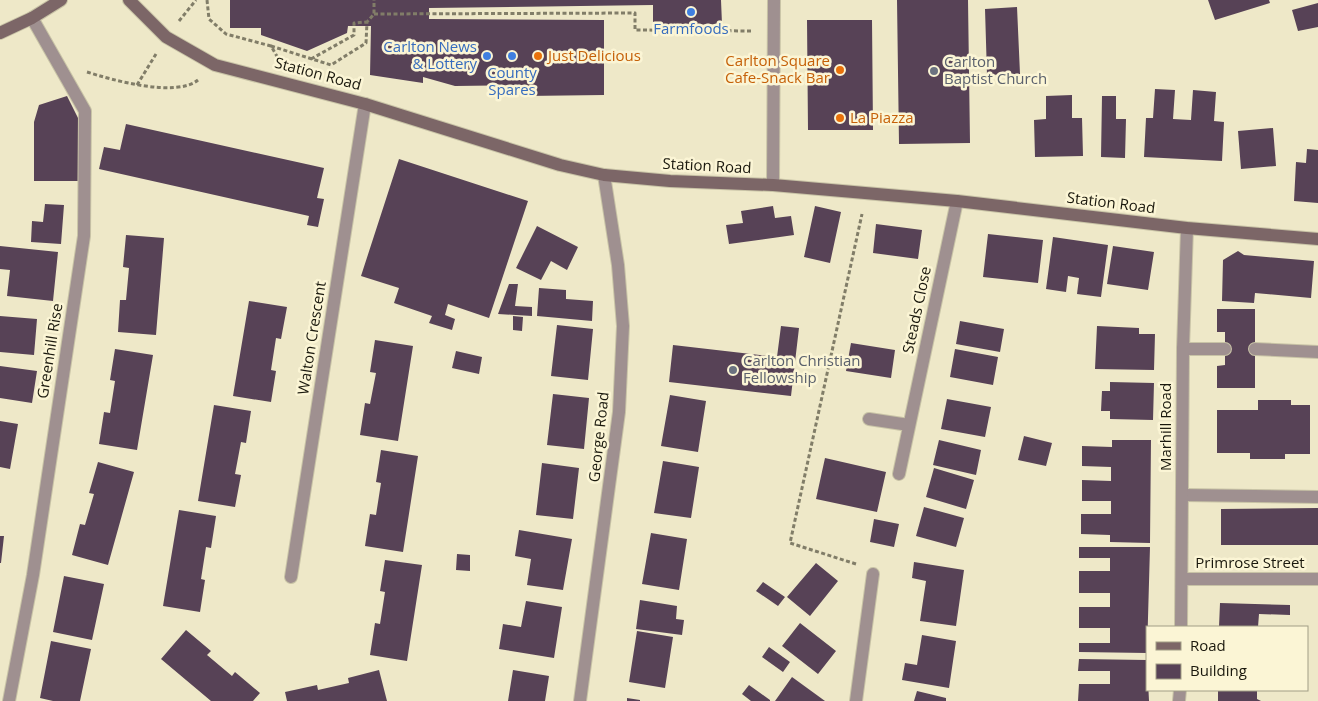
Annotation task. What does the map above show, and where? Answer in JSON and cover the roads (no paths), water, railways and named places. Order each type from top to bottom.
[{"type":"street","points":[[0,32],[32,18],[61,0]]},
{"type":"street","name":"Station Road","points":[[129,0],[166,37],[215,65],[292,83],[365,104],[560,166],[604,175],[670,181],[772,185],[957,201],[1187,228],[1318,239]]},
{"type":"street","points":[[772,185],[774,0]]},
{"type":"street","name":"Greenhill Rise","points":[[9,701],[33,575],[84,236],[86,111],[32,18]]},
{"type":"street","name":"Walton Crescent","points":[[291,577],[365,104]]},
{"type":"street","name":"George Road","points":[[580,701],[618,422],[623,326],[618,265],[604,175]]},
{"type":"street","name":"Steads Close","points":[[899,474],[957,201]]},
{"type":"street","name":"Marhill Road","points":[[1181,626],[1183,348],[1187,228]]},
{"type":"street","points":[[1183,348],[1225,348]]},
{"type":"street","points":[[1255,349],[1318,352]]},
{"type":"street","points":[[869,419],[909,425]]},
{"type":"street","points":[[1182,495],[1318,497]]},
{"type":"street","points":[[856,701],[873,574]]},
{"type":"street","name":"Primrose Street","points":[[1182,579],[1318,580]]},
{"type":"place","name":"Farmfoods","points":[[691,12]]},
{"type":"place","name":"Carlton News & Lottery","points":[[487,56]]},
{"type":"place","name":"County Spares","points":[[512,56]]},
{"type":"place","name":"Just Delicious","points":[[538,56]]},
{"type":"place","name":"Carlton Square Cafe-Snack Bar","points":[[840,70]]},
{"type":"place","name":"Carlton Baptist Church","points":[[934,71]]},
{"type":"place","name":"La Piazza","points":[[840,118]]},
{"type":"place","name":"Carlton Christian Fellowship","points":[[733,370]]}]
